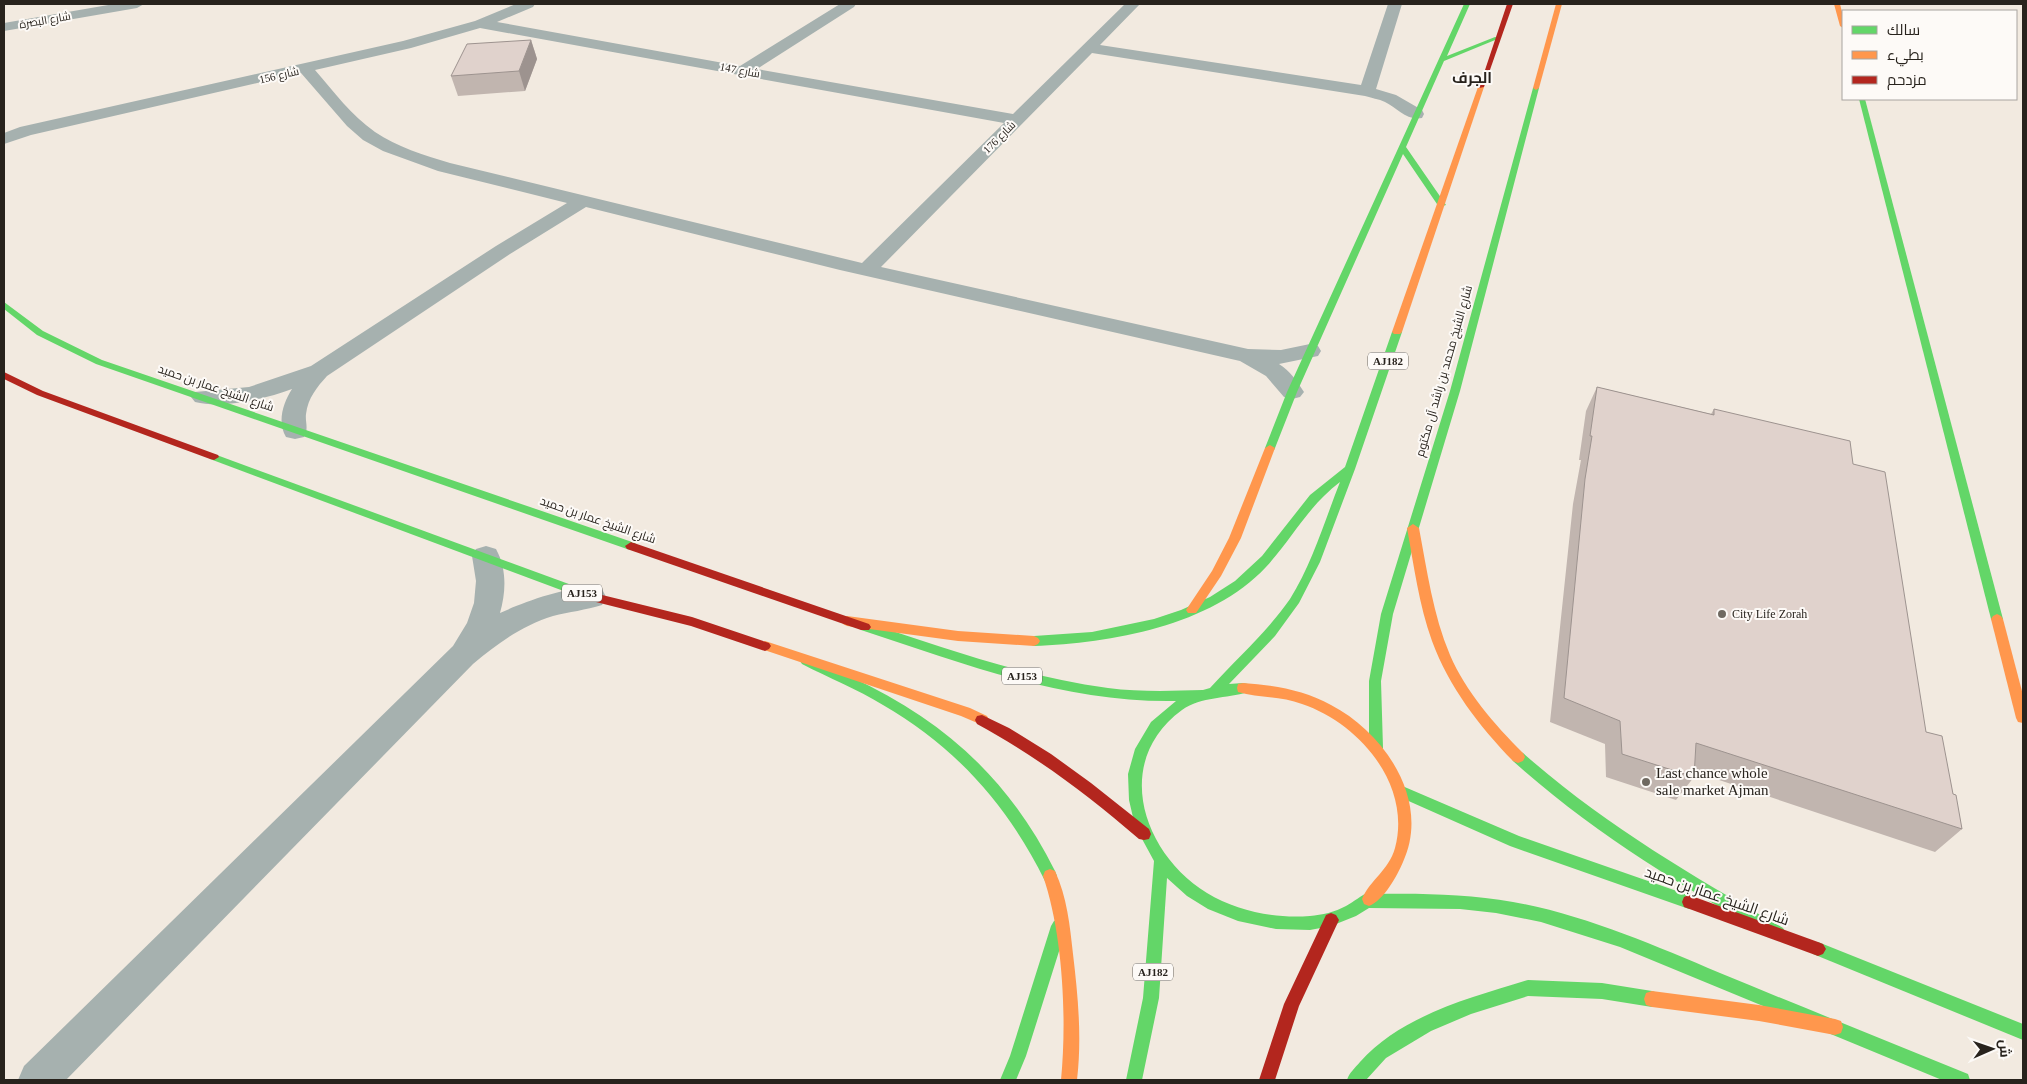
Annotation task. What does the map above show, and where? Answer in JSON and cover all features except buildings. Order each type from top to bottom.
[{"type":"main road","points":[[1192,610],[1217,573],[1236,538],[1292,392],[1467,4]]},
{"type":"main road","name":"AJ182","points":[[1209,693],[1271,634],[1295,600],[1314,562],[1350,469],[1510,4]]},
{"type":"main road","name":"شارع الشيخ محمد بن راشد آل مكتوم","points":[[1376,748],[1375,681],[1387,614],[1412,524],[1455,391],[1558,4]]},
{"type":"main road","points":[[1837,4],[1842,22]]},
{"type":"main road","points":[[1442,60],[1497,38]]},
{"type":"main road","points":[[1862,100],[2023,718]]},
{"type":"main road","points":[[1402,147],[1442,205]]},
{"type":"main road","name":"شارع الشيخ عمار بن حميد","points":[[4,305],[40,333],[99,362],[847,620],[1000,670],[1037,680],[1144,696],[1209,693]]},
{"type":"main road","name":"AJ153","points":[[4,375],[40,393],[486,556],[592,597],[692,622],[965,712],[1001,729],[1072,775],[1144,834]]},
{"type":"main road","points":[[847,620],[995,639],[1032,641],[1106,636],[1140,628],[1217,599],[1245,580],[1268,556],[1312,500],[1350,469]]},
{"type":"main road","points":[[1412,524],[1432,621],[1446,658],[1467,696],[1497,735],[1535,775],[1580,812],[1633,848],[1778,933]]},
{"type":"main road","points":[[806,661],[900,708],[960,753],[995,788],[1037,845],[1052,880],[1061,920],[1071,990],[1070,1080]]},
{"type":"main road","points":[[1243,688],[1272,690],[1301,697],[1329,709],[1355,726],[1376,748],[1390,768],[1400,791],[1407,821],[1403,851],[1390,878],[1369,901],[1351,912],[1331,920],[1285,924],[1238,916],[1194,894],[1161,862],[1144,834],[1134,804],[1134,775],[1141,748],[1156,725],[1177,707],[1209,693],[1243,688]]},
{"type":"main road","name":"شارع الشيخ عمار بن حميد","points":[[1400,791],[1515,841],[1778,933],[2023,1032]]},
{"type":"main road","name":"AJ182","points":[[1134,1080],[1150,998],[1161,862]]},
{"type":"main road","points":[[1369,901],[1463,902],[1515,909],[1568,923],[1621,940],[1962,1080]]},
{"type":"main road","points":[[1008,1080],[1018,1056],[1061,920]]},
{"type":"main road","points":[[1267,1080],[1292,1004],[1331,920]]},
{"type":"main road","points":[[1355,1080],[1380,1052],[1425,1025],[1471,1006],[1528,988],[1602,991],[1759,1013],[1835,1027]]},
{"type":"main road","points":[[1998,1023],[2014,1018]]},
{"type":"street","name":"شارع البصرة","points":[[6,28],[137,4]]},
{"type":"street","name":"شارع 156","points":[[4,139],[26,132],[415,43],[486,22],[528,4]]},
{"type":"street","points":[[748,72],[787,48],[798,37],[849,4]]},
{"type":"street","name":"شارع 176","points":[[866,270],[1133,4]]},
{"type":"street","points":[[1373,92],[1395,4]]},
{"type":"street","name":"شارع 147","points":[[486,22],[1014,122]]},
{"type":"street","points":[[1090,46],[1373,92],[1406,92],[1428,87]]},
{"type":"street","points":[[306,69],[359,128],[386,145],[444,167],[866,270],[1248,356],[1281,357],[1310,351]]},
{"type":"street","points":[[1373,92],[1400,103],[1416,114]]},
{"type":"street","name":"شارع 156","points":[[4,134],[26,132]]},
{"type":"street","points":[[202,397],[233,396],[273,388],[319,372],[503,250],[520,241],[576,199]]},
{"type":"street","points":[[1248,356],[1276,372],[1286,381],[1292,392]]},
{"type":"street","points":[[295,431],[293,420],[294,408],[299,395],[319,372]]},
{"type":"street","points":[[462,656],[480,627],[488,607],[491,580],[486,556]]},
{"type":"street","points":[[38,1080],[462,656],[492,632],[516,619],[558,604],[592,597]]},
{"type":"traffic: fast","points":[[1270,448],[1292,392],[1467,4]]},
{"type":"traffic: fast","points":[[1442,60],[1497,38]]},
{"type":"traffic: fast","points":[[1376,748],[1375,681],[1387,614],[1455,391],[1536,88]]},
{"type":"traffic: fast","points":[[1862,100],[1997,619]]},
{"type":"traffic: fast","points":[[1402,147],[1442,205]]},
{"type":"traffic: fast","points":[[4,305],[40,333],[99,362],[631,546]]},
{"type":"traffic: fast","points":[[1215,691],[1271,633],[1295,600],[1314,562],[1350,469],[1397,332]]},
{"type":"traffic: fast","points":[[214,457],[573,590]]},
{"type":"traffic: fast","points":[[1034,641],[1092,637],[1123,631],[1185,613],[1214,600],[1239,584],[1260,566],[1309,503],[1350,469]]},
{"type":"traffic: fast","points":[[865,627],[985,666],[1046,682],[1108,693],[1132,695],[1204,695]]},
{"type":"traffic: fast","points":[[806,661],[888,701],[914,717],[961,755],[1003,798],[1021,823],[1050,876]]},
{"type":"traffic: fast","points":[[1243,688],[1209,693],[1193,698],[1178,706],[1155,726],[1141,749],[1135,774],[1136,800],[1142,826],[1154,850],[1171,872],[1192,891],[1226,910],[1250,918],[1288,923],[1320,922],[1341,916],[1369,899]]},
{"type":"traffic: fast","points":[[1518,757],[1578,808],[1642,853],[1778,933]]},
{"type":"traffic: fast","points":[[1400,791],[1515,841],[1689,902]]},
{"type":"traffic: fast","points":[[1134,1080],[1151,998],[1161,862]]},
{"type":"traffic: fast","points":[[1369,901],[1460,902],[1528,912],[1568,923],[1621,940],[1962,1080]]},
{"type":"traffic: fast","points":[[1008,1080],[1018,1056],[1059,926]]},
{"type":"traffic: fast","points":[[1818,949],[2023,1032]]},
{"type":"traffic: fast","points":[[1355,1080],[1380,1052],[1425,1025],[1471,1006],[1528,988],[1602,991],[1652,999]]},
{"type":"traffic: slow","points":[[1536,88],[1559,4]]},
{"type":"traffic: slow","points":[[1837,4],[1842,22]]},
{"type":"traffic: slow","points":[[1397,332],[1481,87]]},
{"type":"traffic: slow","points":[[1192,610],[1217,573],[1235,538],[1270,448]]},
{"type":"traffic: slow","points":[[1413,528],[1430,613],[1444,656],[1471,703],[1518,757]]},
{"type":"traffic: slow","points":[[1997,619],[2023,718]]},
{"type":"traffic: slow","points":[[847,621],[958,636],[1034,641]]},
{"type":"traffic: slow","points":[[765,646],[965,712],[982,720]]},
{"type":"traffic: slow","points":[[1243,688],[1287,694],[1308,700],[1328,709],[1353,726],[1374,746],[1391,770],[1401,795],[1406,822],[1402,849],[1390,875],[1369,899]]},
{"type":"traffic: slow","points":[[1050,876],[1061,916],[1069,987],[1072,1033],[1069,1080]]},
{"type":"traffic: slow","points":[[1652,999],[1759,1013],[1835,1027]]},
{"type":"traffic: jam","points":[[1481,87],[1510,4]]},
{"type":"traffic: jam","points":[[4,375],[40,393],[214,457]]},
{"type":"traffic: jam","points":[[631,546],[865,627]]},
{"type":"traffic: jam","points":[[573,590],[592,597],[692,622],[765,646]]},
{"type":"traffic: jam","points":[[982,720],[1066,772],[1144,834]]},
{"type":"traffic: jam","points":[[1689,902],[1818,949]]},
{"type":"traffic: jam","points":[[1267,1080],[1292,1004],[1331,920]]},
{"type":"place","name":"City Life Zorah","points":[[1722,614]]},
{"type":"place","name":"Last chance whole sale market Ajman","points":[[1646,782]]},
{"type":"district","name":"الجرف","points":[[1472,78]]}]
